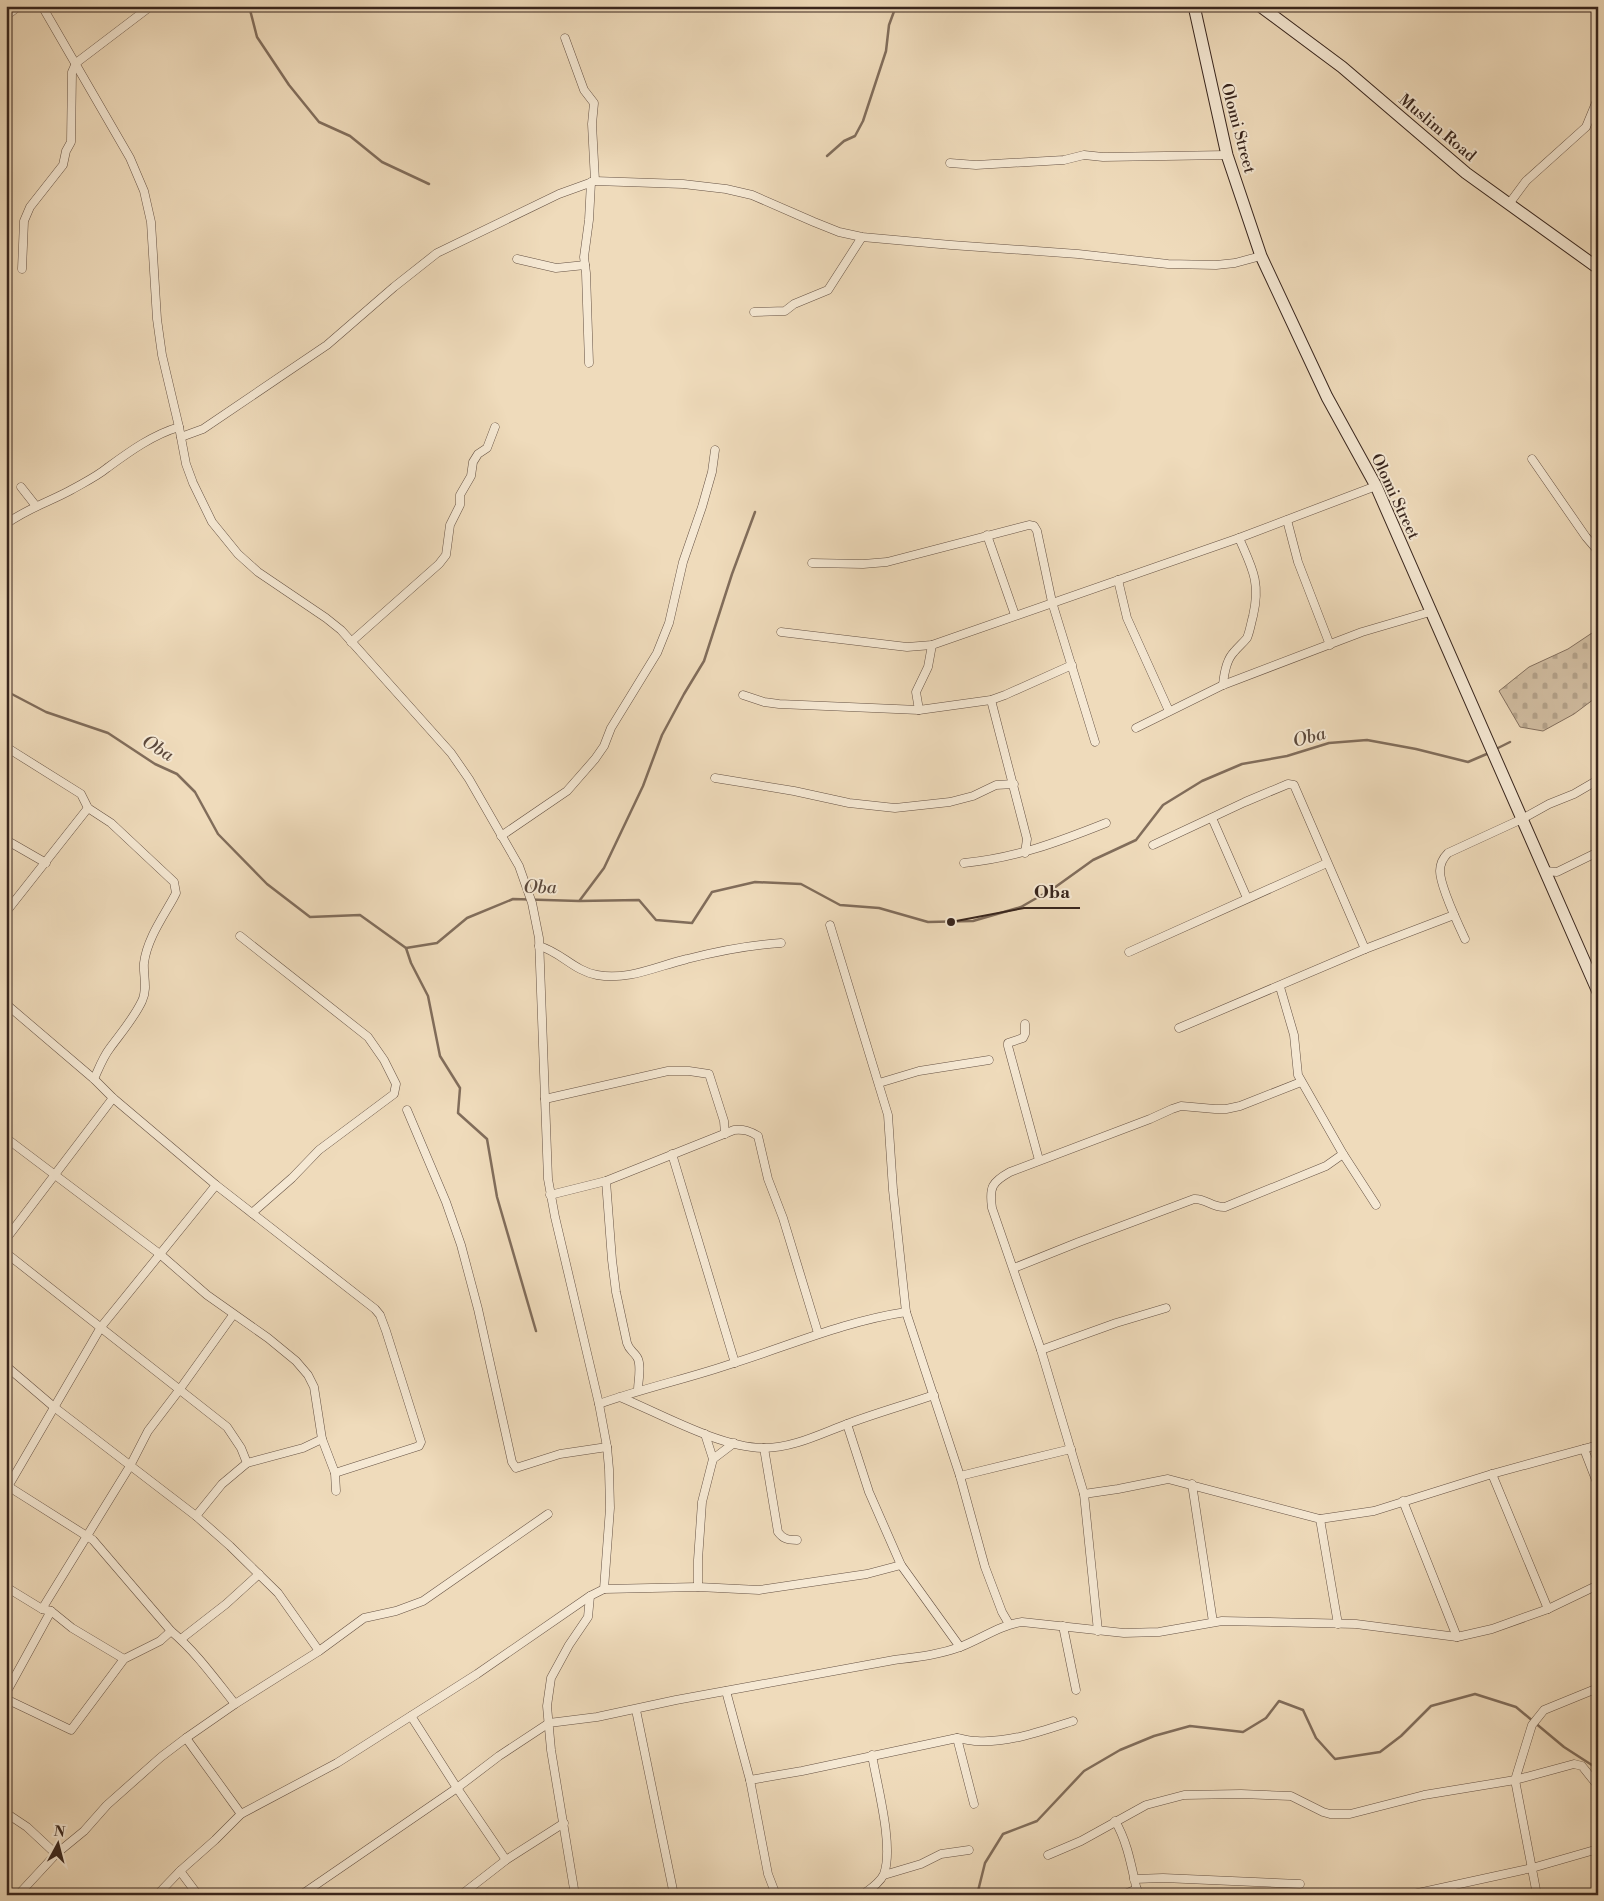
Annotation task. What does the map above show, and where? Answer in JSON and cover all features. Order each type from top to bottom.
[{"type":"main road","name":"Olomi Street","points":[[1194,6],[1227,155],[1261,256],[1327,397],[1376,486],[1598,992]]},
{"type":"main road","name":"Muslim Road","points":[[1260,6],[1342,67],[1466,172],[1598,268]]},
{"type":"street","points":[[6,16],[19,6]]},
{"type":"street","points":[[42,6],[130,158],[144,191],[151,222],[157,319],[162,355],[186,464],[212,522],[232,547],[258,572],[326,618],[352,642],[455,759],[469,779],[519,866],[526,885],[536,917],[539,946],[547,1168],[550,1195],[599,1404],[610,1468],[610,1508],[604,1589]]},
{"type":"street","points":[[22,269],[24,221],[30,207],[58,174],[71,142],[72,72],[76,63],[151,6]]},
{"type":"street","points":[[565,38],[584,90],[594,103],[592,124],[593,182],[584,257],[589,363]]},
{"type":"street","points":[[1509,204],[1532,175],[1586,128],[1598,98]]},
{"type":"street","points":[[950,163],[976,166],[1064,160],[1084,155],[1103,157],[1227,155]]},
{"type":"street","points":[[181,437],[203,429],[327,345],[394,287],[437,253],[559,194],[593,182],[683,184],[726,189],[752,195],[839,232],[862,237],[1078,254],[1168,264],[1216,265],[1235,263],[1261,256]]},
{"type":"street","points":[[754,312],[785,310],[794,304],[828,290],[862,237]]},
{"type":"street","points":[[517,259],[556,268],[585,265]]},
{"type":"street","points":[[6,524],[36,506],[49,502],[86,482],[135,448],[179,427]]},
{"type":"street","points":[[352,642],[440,564],[446,555],[450,525],[460,505],[460,495],[471,476],[478,454],[487,448],[495,427]]},
{"type":"street","points":[[501,836],[567,791],[595,759],[604,746],[611,728],[657,653],[668,623],[683,562],[702,507],[712,472],[715,450]]},
{"type":"street","points":[[1532,459],[1586,537],[1598,551]]},
{"type":"street","points":[[781,632],[907,646],[932,645],[1334,504],[1376,486]]},
{"type":"street","points":[[21,487],[36,506]]},
{"type":"street","points":[[1287,520],[1298,562],[1330,645]]},
{"type":"street","points":[[812,563],[863,564],[887,562],[987,534],[1029,525],[1034,526],[1037,531],[1052,602],[1095,742]]},
{"type":"street","points":[[987,534],[1015,615]]},
{"type":"street","points":[[1223,684],[1227,665],[1232,654],[1246,639],[1249,632],[1256,603],[1256,576],[1239,538]]},
{"type":"street","points":[[1118,580],[1127,618],[1169,712]]},
{"type":"street","points":[[1136,728],[1223,684],[1384,625],[1430,612]]},
{"type":"street","points":[[920,710],[916,692],[928,667],[932,645]]},
{"type":"street","points":[[743,695],[764,702],[779,704],[920,710],[992,700],[1072,665]]},
{"type":"street","points":[[992,700],[1027,839],[1025,853]]},
{"type":"street","points":[[6,747],[80,794],[88,808],[111,823],[174,882],[176,893],[156,928],[147,951],[144,963],[145,989],[143,1000],[122,1033],[109,1049],[94,1079]]},
{"type":"street","points":[[715,778],[794,791],[849,803],[895,808],[950,802],[973,796],[996,785],[1014,784]]},
{"type":"street","points":[[1465,939],[1454,915],[1440,872],[1444,858],[1448,853],[1522,819],[1549,804],[1574,794],[1598,780]]},
{"type":"street","points":[[1153,846],[1245,802],[1288,784],[1294,784],[1365,949]]},
{"type":"street","points":[[6,912],[88,808]]},
{"type":"street","points":[[1212,818],[1246,898]]},
{"type":"street","points":[[964,863],[1025,853],[1106,823]]},
{"type":"street","points":[[6,840],[46,863]]},
{"type":"street","points":[[1545,871],[1557,872],[1598,852]]},
{"type":"street","points":[[1129,952],[1327,863]]},
{"type":"street","points":[[1179,1028],[1365,949],[1454,915]]},
{"type":"street","points":[[830,924],[888,1115],[897,1232],[906,1312],[960,1476],[985,1567],[1002,1612],[1010,1624]]},
{"type":"street","points":[[240,936],[368,1036],[384,1060],[396,1084],[394,1094],[319,1150],[292,1178],[252,1213]]},
{"type":"street","points":[[539,946],[547,948],[589,974],[622,976],[706,955],[751,946],[781,943]]},
{"type":"street","points":[[1280,986],[1294,1035],[1298,1075],[1301,1082],[1343,1154],[1376,1205]]},
{"type":"street","points":[[6,1004],[94,1079],[113,1098],[216,1184],[375,1309],[380,1315],[421,1442],[419,1446],[335,1474]]},
{"type":"street","points":[[1025,1024],[1023,1038],[1008,1043],[1008,1046],[1039,1160]]},
{"type":"street","points":[[879,1083],[919,1071],[989,1060]]},
{"type":"street","points":[[544,1099],[668,1070],[700,1072],[709,1074],[724,1121],[725,1134]]},
{"type":"street","points":[[1098,1631],[1084,1494],[1041,1350],[992,1208],[990,1197],[992,1186],[999,1178],[1010,1172],[1172,1109],[1182,1106],[1226,1109],[1240,1106],[1301,1082]]},
{"type":"street","points":[[6,1238],[113,1098]]},
{"type":"street","points":[[407,1110],[446,1202],[461,1245],[484,1336],[512,1462],[516,1468],[560,1454],[607,1447]]},
{"type":"street","points":[[550,1195],[606,1181],[734,1130],[746,1129],[758,1136],[768,1179],[783,1218],[818,1333]]},
{"type":"street","points":[[6,1138],[161,1255],[233,1315],[268,1338],[296,1361],[308,1375],[314,1387],[322,1439],[335,1474],[336,1491]]},
{"type":"street","points":[[672,1154],[735,1363]]},
{"type":"street","points":[[1014,1268],[1194,1199],[1200,1198],[1219,1208],[1225,1207],[1326,1166],[1343,1154]]},
{"type":"street","points":[[606,1181],[608,1227],[616,1292],[627,1343],[629,1349],[637,1357],[638,1390]]},
{"type":"street","points":[[216,1184],[161,1255],[101,1327],[7,1487],[88,1536],[100,1547],[235,1704]]},
{"type":"street","points":[[6,1253],[227,1428],[241,1448],[247,1464]]},
{"type":"street","points":[[1041,1350],[1116,1323],[1166,1308]]},
{"type":"street","points":[[599,1404],[638,1390],[735,1363],[818,1333],[906,1312]]},
{"type":"street","points":[[42,1609],[130,1466],[148,1431],[233,1315]]},
{"type":"street","points":[[6,1366],[54,1407],[196,1516],[230,1546],[278,1592],[319,1651]]},
{"type":"street","points":[[620,1397],[705,1434],[734,1443],[764,1448],[787,1445],[934,1395]]},
{"type":"street","points":[[847,1424],[869,1492],[901,1565],[960,1646]]},
{"type":"street","points":[[698,1587],[702,1502],[713,1458],[705,1434]]},
{"type":"street","points":[[196,1516],[222,1484],[247,1464],[303,1448],[322,1439]]},
{"type":"street","points":[[713,1458],[734,1443]]},
{"type":"street","points":[[1084,1494],[1168,1479],[1320,1519],[1374,1511],[1492,1474],[1598,1445]]},
{"type":"street","points":[[764,1448],[778,1532],[782,1537],[789,1540],[797,1540]]},
{"type":"street","points":[[960,1476],[1070,1449]]},
{"type":"street","points":[[1584,1449],[1598,1485]]},
{"type":"street","points":[[1492,1474],[1548,1608]]},
{"type":"street","points":[[1192,1484],[1213,1622]]},
{"type":"street","points":[[1403,1501],[1458,1637]]},
{"type":"street","points":[[18,1895],[56,1854],[84,1831],[107,1805],[161,1757],[186,1738],[235,1704],[319,1651],[364,1618],[396,1611],[423,1601],[516,1534],[548,1514]]},
{"type":"street","points":[[1320,1519],[1338,1624]]},
{"type":"street","points":[[157,1895],[241,1814],[337,1763],[521,1645],[590,1596],[604,1589],[698,1587],[759,1590],[867,1574],[901,1565]]},
{"type":"street","points":[[181,1639],[226,1604],[259,1574]]},
{"type":"street","points":[[301,1895],[457,1788],[498,1756],[549,1723],[597,1717],[676,1700],[894,1660],[930,1656],[960,1646],[1010,1624],[1022,1622],[1124,1633],[1159,1632],[1213,1622],[1338,1624],[1380,1627],[1458,1637],[1492,1629],[1548,1608],[1598,1585]]},
{"type":"street","points":[[6,1587],[42,1609],[52,1611],[72,1628],[124,1659]]},
{"type":"street","points":[[575,1895],[551,1750],[547,1706],[550,1678],[588,1617],[590,1596]]},
{"type":"street","points":[[6,1693],[52,1611]]},
{"type":"street","points":[[1063,1626],[1076,1690]]},
{"type":"street","points":[[6,1698],[71,1730],[124,1659],[160,1641],[171,1631]]},
{"type":"street","points":[[1537,1895],[1514,1780],[1532,1725],[1544,1710],[1598,1688]]},
{"type":"street","points":[[726,1691],[750,1780],[768,1874],[776,1895]]},
{"type":"street","points":[[636,1710],[674,1895]]},
{"type":"street","points":[[412,1716],[457,1788],[506,1860]]},
{"type":"street","points":[[750,1780],[958,1738],[977,1741],[996,1740],[1033,1734],[1073,1722]]},
{"type":"street","points":[[186,1738],[241,1814]]},
{"type":"street","points":[[958,1738],[974,1804]]},
{"type":"street","points":[[862,1895],[878,1884],[884,1875],[886,1861],[886,1843],[872,1755]]},
{"type":"street","points":[[1048,1855],[1081,1841],[1146,1805],[1184,1795],[1242,1794],[1291,1796],[1323,1812],[1350,1814],[1424,1795],[1514,1780],[1574,1764],[1582,1766],[1598,1786]]},
{"type":"street","points":[[6,1814],[27,1827],[56,1854]]},
{"type":"street","points":[[1115,1821],[1121,1830],[1137,1892],[1123,1895]]},
{"type":"street","points":[[461,1895],[506,1860],[564,1823]]},
{"type":"street","points":[[884,1875],[921,1864],[941,1854],[969,1850]]},
{"type":"street","points":[[1409,1895],[1532,1868],[1598,1850]]},
{"type":"street","points":[[180,1871],[198,1895]]},
{"type":"street","points":[[1134,1879],[1163,1878],[1300,1884]]},
{"type":"green space","points":[[1598,629],[1598,696],[1574,714],[1543,731],[1520,727],[1499,691],[1529,667],[1568,649]]},
{"type":"waterway","points":[[249,6],[257,37],[289,85],[319,122],[350,136],[382,162],[429,184]]},
{"type":"waterway","points":[[827,156],[844,141],[855,136],[863,121],[886,51],[889,25],[896,6]]},
{"type":"waterway","points":[[580,900],[604,868],[643,786],[662,735],[704,661],[732,574],[755,512]]},
{"type":"waterway","name":"Oba","points":[[6,691],[46,712],[108,733],[155,764],[177,774],[195,792],[218,834],[267,884],[310,917],[360,915],[406,948],[437,943],[467,918],[513,899],[639,900],[656,920],[692,923],[712,892],[755,882],[801,884],[840,905],[879,908],[928,922],[973,921],[1021,907],[1054,888],[1093,860],[1136,840],[1163,805],[1202,781],[1242,764],[1287,756],[1329,743],[1367,740],[1416,749],[1468,762],[1489,753]]},
{"type":"waterway","name":"Oba","points":[[1496,749],[1510,742]]},
{"type":"waterway","points":[[406,948],[411,963],[428,996],[440,1056],[460,1088],[458,1113],[487,1139],[497,1197],[536,1331]]},
{"type":"waterway","points":[[977,1895],[985,1863],[1003,1834],[1037,1821],[1084,1771],[1120,1750],[1154,1736],[1190,1726],[1243,1732],[1266,1718],[1279,1701],[1303,1710],[1316,1738],[1335,1759],[1380,1752],[1401,1736],[1431,1706],[1475,1694],[1516,1707],[1564,1747],[1598,1769]]},
{"type":"place","name":"Oba","points":[[951,922]]}]
